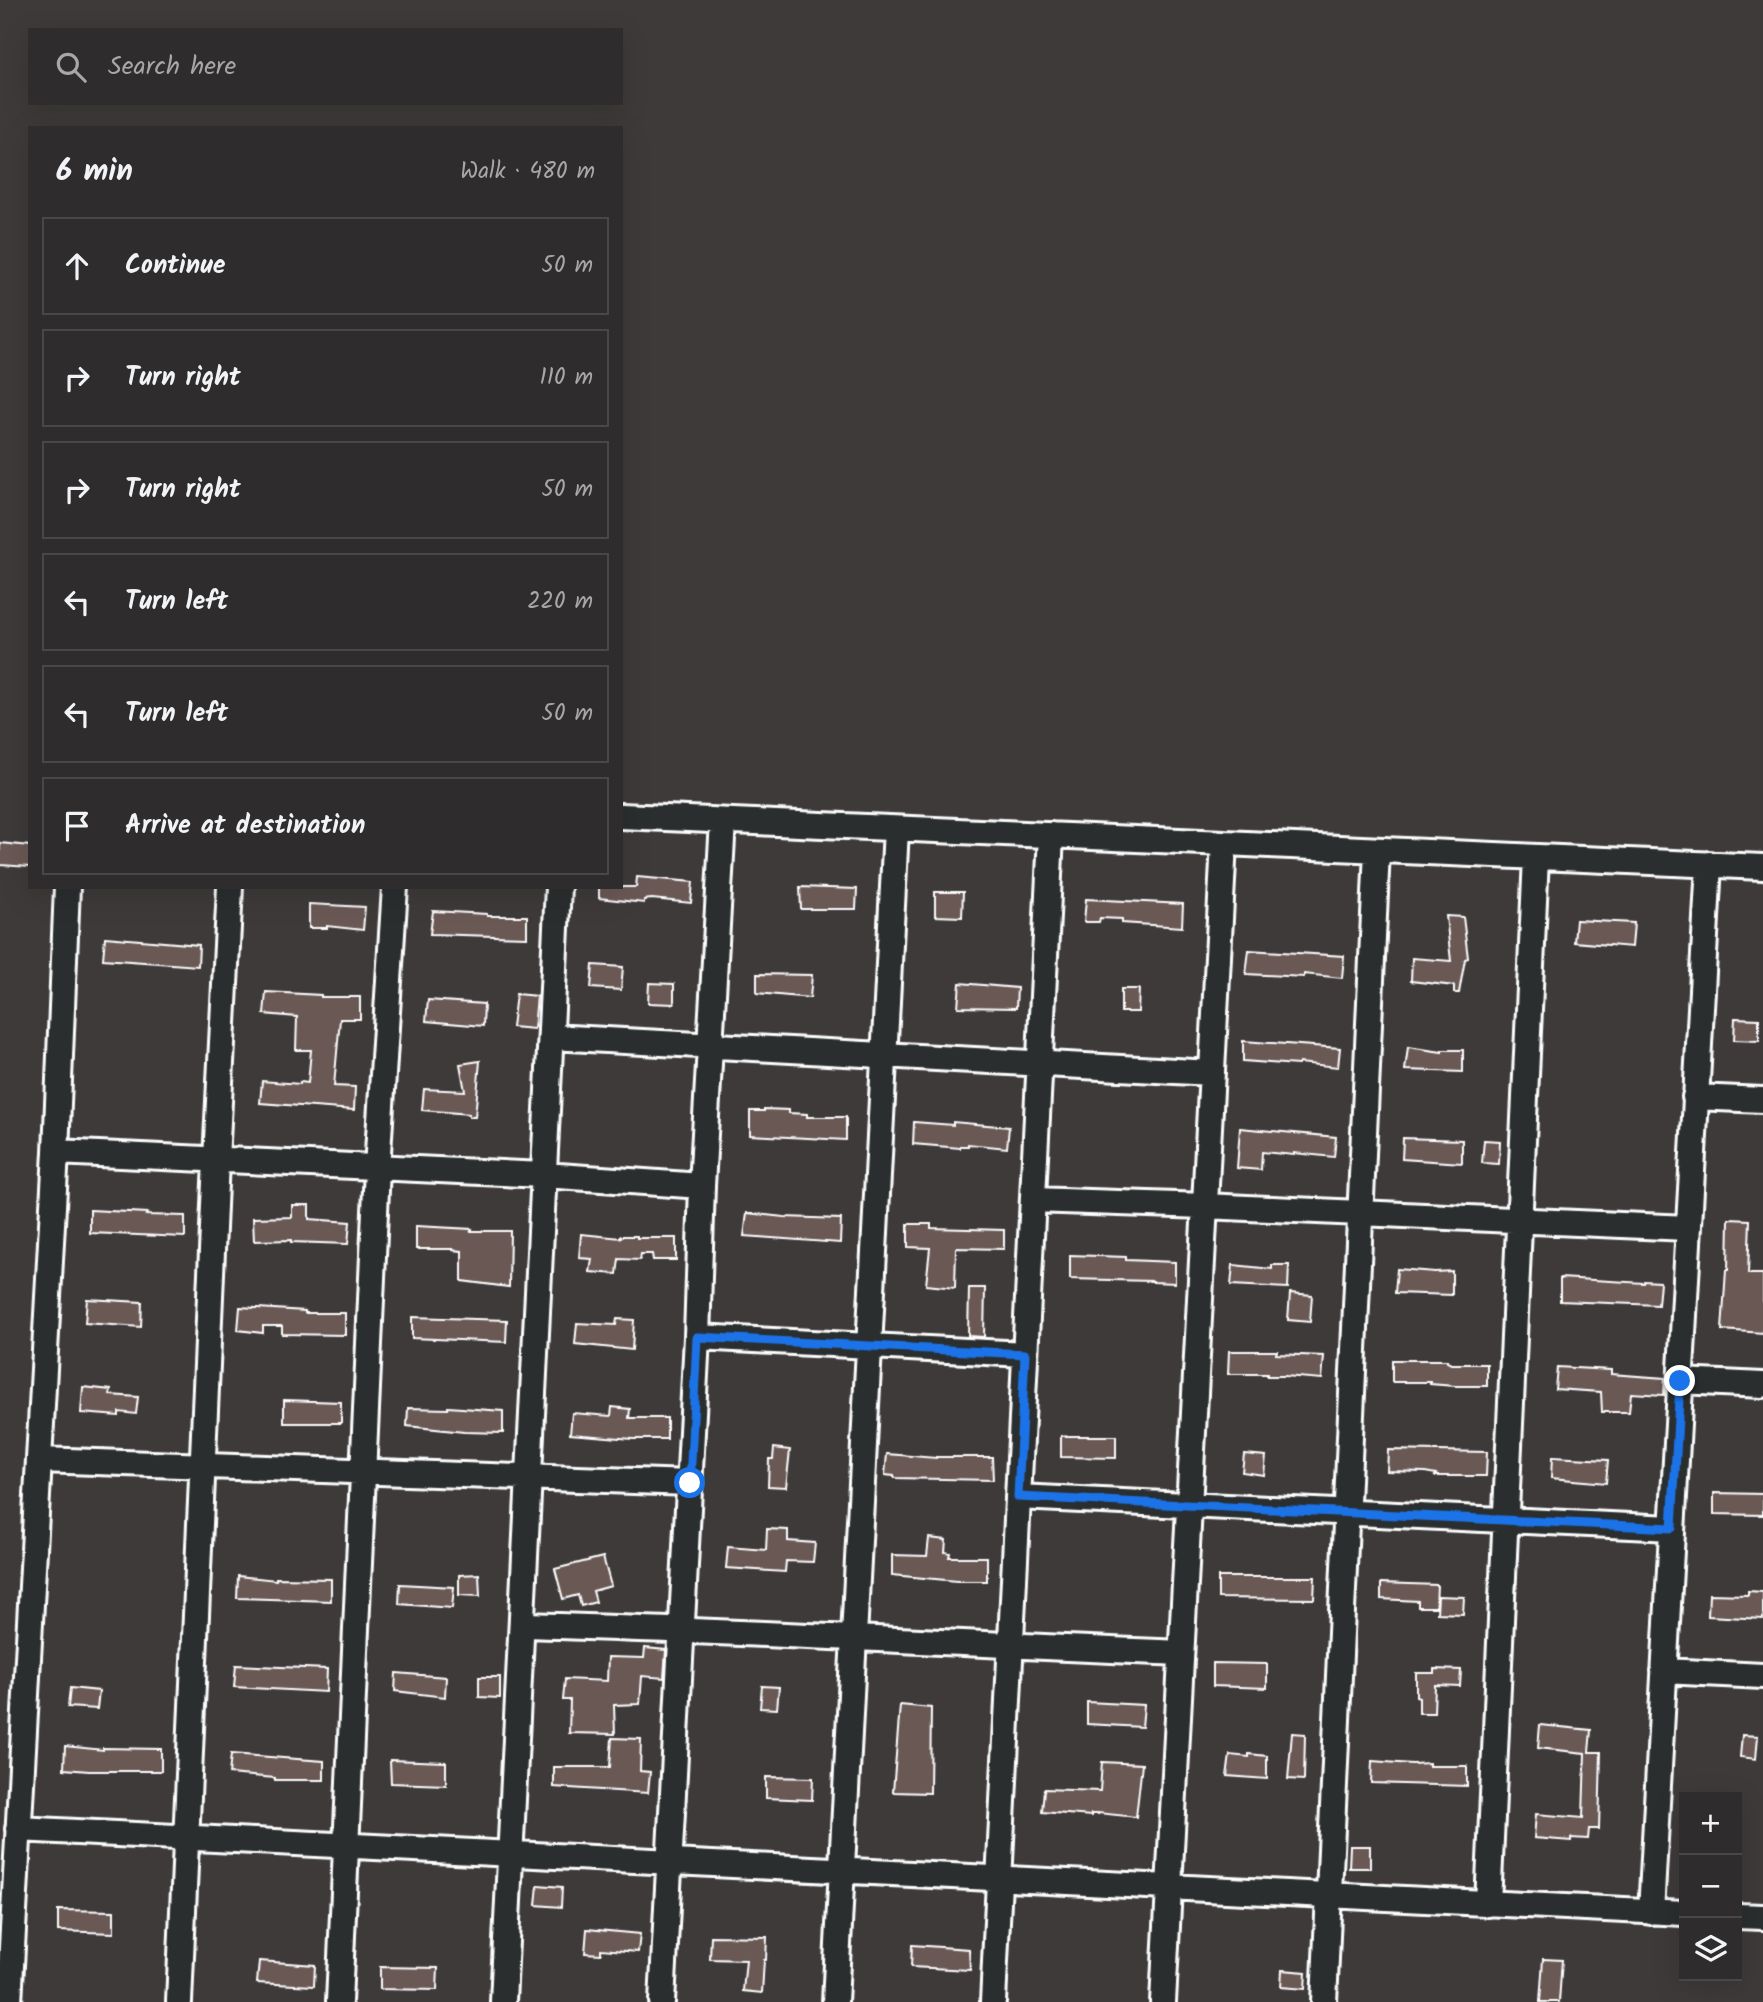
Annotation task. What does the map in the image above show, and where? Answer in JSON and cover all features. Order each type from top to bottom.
[{"type":"street","points":[[623,816],[1763,867]]},
{"type":"street","points":[[662,2002],[683,1629],[702,1186],[723,821]]},
{"type":"street","points":[[835,2002],[896,829]]},
{"type":"street","points":[[993,2002],[1051,835]]},
{"type":"street","points":[[1163,2002],[1224,843]]},
{"type":"street","points":[[1324,2002],[1377,850]]},
{"type":"street","points":[[1488,1903],[1536,857]]},
{"type":"street","points":[[1651,1912],[1709,864]]},
{"type":"street","points":[[9,2002],[40,1460],[67,889]]},
{"type":"street","points":[[179,2002],[230,889]]},
{"type":"street","points":[[339,2002],[377,1168],[395,889]]},
{"type":"street","points":[[503,2002],[558,889]]},
{"type":"street","points":[[551,1037],[1212,1073]]},
{"type":"street","points":[[1696,1097],[1763,1100]]},
{"type":"street","points":[[56,1152],[544,1175],[702,1186]]},
{"type":"street","points":[[1033,1200],[1688,1228]]},
{"type":"street","points":[[697,1337],[1025,1354]]},
{"type":"street","points":[[1680,1381],[1763,1385]]},
{"type":"street","points":[[40,1460],[690,1483]]},
{"type":"street","points":[[1018,1497],[1672,1528]]},
{"type":"street","points":[[522,1625],[683,1629],[1181,1653]]},
{"type":"street","points":[[1664,1671],[1763,1676]]},
{"type":"street","points":[[18,1829],[1679,1913]]},
{"type":"street","points":[[1742,1916],[1763,1917]]},
{"type":"building","points":[[0,843],[28,846],[28,867],[0,865]]},
{"type":"building","points":[[637,877],[693,882],[691,903],[652,899],[644,900],[644,903],[599,898],[599,889],[636,887]]},
{"type":"building","points":[[800,887],[857,889],[856,909],[801,909]]},
{"type":"building","points":[[935,892],[963,892],[962,917],[935,916]]},
{"type":"building","points":[[1086,899],[1183,904],[1182,927],[1122,923],[1122,919],[1100,918],[1099,922],[1084,922]]},
{"type":"building","points":[[309,904],[365,907],[363,930],[327,926],[309,928]]},
{"type":"building","points":[[433,911],[487,916],[527,916],[527,937],[430,934]]},
{"type":"building","points":[[1446,916],[1463,917],[1468,958],[1465,959],[1459,993],[1454,993],[1454,986],[1411,981],[1412,958],[1451,961]]},
{"type":"building","points":[[1576,920],[1634,923],[1632,947],[1574,942]]},
{"type":"building","points":[[105,937],[199,945],[198,966],[103,959]]},
{"type":"building","points":[[1249,950],[1344,956],[1342,978],[1304,974],[1304,977],[1246,974]]},
{"type":"building","points":[[593,965],[623,967],[621,990],[591,988]]},
{"type":"building","points":[[757,974],[812,975],[810,998],[757,993]]},
{"type":"building","points":[[649,983],[674,984],[674,1004],[648,1003]]},
{"type":"building","points":[[960,983],[1017,988],[1016,1008],[958,1007]]},
{"type":"building","points":[[1121,989],[1139,989],[1138,1012],[1121,1012]]},
{"type":"building","points":[[266,992],[360,997],[360,1019],[340,1019],[334,1086],[355,1087],[354,1110],[260,1103],[262,1081],[308,1083],[311,1050],[296,1050],[297,1017],[264,1014]]},
{"type":"building","points":[[516,994],[537,996],[534,1029],[512,1027]]},
{"type":"building","points":[[428,1000],[484,1004],[483,1026],[426,1021]]},
{"type":"building","points":[[1735,1018],[1759,1019],[1759,1041],[1734,1040]]},
{"type":"building","points":[[1243,1041],[1340,1048],[1338,1067],[1243,1061]]},
{"type":"building","points":[[1408,1047],[1442,1052],[1463,1050],[1463,1072],[1405,1070]]},
{"type":"building","points":[[480,1061],[475,1117],[469,1117],[469,1114],[422,1110],[424,1089],[465,1091],[460,1064]]},
{"type":"building","points":[[789,1110],[789,1113],[807,1114],[807,1117],[846,1117],[846,1140],[750,1135],[750,1111]]},
{"type":"building","points":[[914,1122],[1009,1127],[1007,1148],[968,1144],[960,1148],[913,1144]]},
{"type":"building","points":[[1240,1128],[1336,1137],[1334,1157],[1262,1152],[1261,1170],[1237,1168]]},
{"type":"building","points":[[1403,1138],[1462,1140],[1462,1163],[1402,1159]]},
{"type":"building","points":[[1484,1140],[1500,1141],[1499,1164],[1482,1163]]},
{"type":"building","points":[[292,1205],[309,1205],[309,1219],[350,1222],[348,1244],[291,1240],[254,1241],[253,1218],[292,1217]]},
{"type":"building","points":[[90,1210],[185,1216],[185,1237],[90,1233]]},
{"type":"building","points":[[747,1213],[841,1219],[840,1243],[744,1236]]},
{"type":"building","points":[[1729,1219],[1750,1220],[1748,1274],[1763,1274],[1763,1333],[1722,1330],[1728,1270]]},
{"type":"building","points":[[908,1224],[931,1224],[931,1228],[1004,1230],[1004,1249],[956,1248],[955,1288],[926,1285],[930,1248],[908,1247]]},
{"type":"building","points":[[416,1226],[510,1231],[509,1287],[462,1281],[462,1251],[416,1249]]},
{"type":"building","points":[[581,1234],[621,1238],[676,1238],[676,1260],[653,1260],[652,1254],[641,1254],[640,1260],[619,1259],[617,1274],[590,1272],[592,1259],[579,1258]]},
{"type":"building","points":[[1070,1255],[1175,1262],[1175,1283],[1070,1279]]},
{"type":"building","points":[[1233,1265],[1272,1269],[1272,1265],[1289,1265],[1288,1288],[1231,1285]]},
{"type":"building","points":[[1397,1269],[1452,1271],[1452,1295],[1395,1293]]},
{"type":"building","points":[[1560,1278],[1660,1282],[1658,1305],[1560,1301]]},
{"type":"building","points":[[969,1288],[985,1288],[984,1337],[968,1336]]},
{"type":"building","points":[[1290,1293],[1312,1295],[1310,1322],[1288,1320]]},
{"type":"building","points":[[87,1299],[142,1302],[141,1327],[85,1323]]},
{"type":"building","points":[[240,1307],[305,1313],[345,1313],[345,1335],[282,1334],[282,1326],[263,1326],[263,1333],[238,1330]]},
{"type":"building","points":[[412,1317],[507,1320],[506,1342],[412,1338]]},
{"type":"building","points":[[617,1319],[634,1320],[632,1350],[575,1344],[577,1323],[616,1325]]},
{"type":"building","points":[[1229,1351],[1277,1351],[1276,1354],[1324,1356],[1322,1379],[1228,1374]]},
{"type":"building","points":[[1392,1360],[1447,1360],[1451,1364],[1487,1364],[1487,1386],[1392,1382]]},
{"type":"building","points":[[1557,1367],[1611,1370],[1611,1374],[1665,1378],[1664,1395],[1631,1393],[1629,1412],[1602,1412],[1601,1392],[1555,1389]]},
{"type":"building","points":[[83,1387],[111,1390],[110,1395],[138,1397],[136,1414],[119,1412],[119,1416],[81,1413]]},
{"type":"building","points":[[284,1400],[341,1402],[341,1423],[284,1423]]},
{"type":"building","points":[[448,1407],[503,1411],[503,1433],[407,1426],[408,1408]]},
{"type":"building","points":[[612,1407],[630,1409],[629,1418],[667,1418],[667,1439],[570,1434],[572,1413],[611,1416]]},
{"type":"building","points":[[1061,1436],[1116,1436],[1116,1458],[1061,1457]]},
{"type":"building","points":[[774,1448],[790,1450],[786,1487],[768,1486],[769,1459],[773,1459]]},
{"type":"building","points":[[1388,1450],[1487,1452],[1486,1476],[1435,1476],[1436,1474],[1425,1472],[1387,1471]]},
{"type":"building","points":[[887,1454],[936,1458],[992,1457],[993,1480],[894,1478],[885,1475]]},
{"type":"building","points":[[1244,1454],[1266,1456],[1264,1475],[1242,1472]]},
{"type":"building","points":[[1552,1457],[1608,1460],[1606,1483],[1551,1478]]},
{"type":"building","points":[[1714,1493],[1763,1494],[1763,1515],[1714,1514]]},
{"type":"building","points":[[767,1529],[788,1530],[788,1541],[815,1543],[813,1562],[786,1561],[785,1572],[726,1568],[728,1547],[766,1550]]},
{"type":"building","points":[[929,1538],[946,1540],[945,1552],[950,1553],[949,1557],[987,1557],[987,1581],[892,1575],[892,1555],[927,1556]]},
{"type":"building","points":[[603,1557],[611,1586],[593,1591],[596,1602],[581,1606],[578,1595],[563,1599],[555,1569]]},
{"type":"building","points":[[479,1574],[480,1596],[459,1595],[459,1575]]},
{"type":"building","points":[[238,1576],[276,1580],[331,1579],[331,1601],[237,1598]]},
{"type":"building","points":[[1218,1577],[1315,1577],[1314,1599],[1218,1598]]},
{"type":"building","points":[[1381,1583],[1437,1585],[1436,1607],[1418,1607],[1418,1601],[1381,1599]]},
{"type":"building","points":[[400,1584],[454,1587],[452,1608],[399,1604]]},
{"type":"building","points":[[1748,1591],[1763,1592],[1763,1619],[1708,1616],[1709,1594],[1748,1595]]},
{"type":"building","points":[[1438,1596],[1464,1597],[1463,1614],[1437,1613]]},
{"type":"building","points":[[645,1648],[666,1650],[664,1678],[642,1676],[640,1704],[614,1705],[615,1734],[569,1733],[570,1700],[563,1700],[565,1679],[607,1681],[608,1657],[644,1658]]},
{"type":"building","points":[[1213,1663],[1267,1664],[1267,1688],[1213,1686]]},
{"type":"building","points":[[236,1665],[327,1669],[326,1692],[234,1687]]},
{"type":"building","points":[[1434,1669],[1461,1670],[1460,1686],[1435,1685],[1434,1713],[1419,1713],[1416,1673],[1434,1673]]},
{"type":"building","points":[[396,1673],[446,1677],[445,1697],[395,1691]]},
{"type":"building","points":[[479,1677],[500,1677],[500,1698],[479,1697]]},
{"type":"building","points":[[762,1686],[779,1687],[777,1709],[760,1708]]},
{"type":"building","points":[[70,1688],[99,1691],[97,1709],[68,1707]]},
{"type":"building","points":[[1087,1702],[1144,1705],[1142,1727],[1087,1724]]},
{"type":"building","points":[[900,1705],[931,1708],[930,1793],[893,1792]]},
{"type":"building","points":[[1540,1725],[1591,1730],[1589,1752],[1601,1752],[1599,1829],[1589,1829],[1588,1839],[1571,1838],[1571,1841],[1534,1838],[1536,1814],[1583,1818],[1585,1753],[1538,1748]]},
{"type":"building","points":[[1292,1733],[1305,1734],[1304,1780],[1288,1779]]},
{"type":"building","points":[[1742,1735],[1758,1736],[1756,1759],[1740,1757]]},
{"type":"building","points":[[612,1738],[641,1739],[640,1771],[650,1772],[648,1793],[554,1787],[554,1767],[610,1767]]},
{"type":"building","points":[[65,1746],[103,1750],[161,1749],[161,1771],[64,1769]]},
{"type":"building","points":[[231,1754],[324,1761],[324,1780],[275,1780],[229,1774]]},
{"type":"building","points":[[1249,1754],[1267,1756],[1267,1779],[1227,1776],[1230,1755],[1249,1757]]},
{"type":"building","points":[[390,1760],[446,1762],[446,1785],[391,1783]]},
{"type":"building","points":[[1372,1761],[1467,1766],[1467,1786],[1371,1783]]},
{"type":"building","points":[[1102,1762],[1142,1764],[1136,1817],[1042,1812],[1044,1789],[1100,1791]]},
{"type":"building","points":[[766,1777],[813,1778],[812,1800],[766,1798]]},
{"type":"building","points":[[1350,1846],[1370,1846],[1370,1868],[1349,1868]]},
{"type":"building","points":[[538,1885],[562,1887],[561,1907],[536,1905]]},
{"type":"building","points":[[58,1910],[114,1911],[114,1933],[58,1931]]},
{"type":"building","points":[[587,1929],[640,1934],[638,1952],[601,1949],[601,1954],[585,1953]]},
{"type":"building","points":[[711,1936],[767,1937],[762,1993],[743,1991],[746,1960],[710,1959]]},
{"type":"building","points":[[912,1945],[969,1949],[970,1970],[911,1967]]},
{"type":"building","points":[[1543,1959],[1562,1960],[1559,2002],[1540,2002]]},
{"type":"building","points":[[259,1961],[315,1965],[314,1986],[257,1983]]},
{"type":"building","points":[[380,1967],[438,1968],[437,1990],[380,1989]]},
{"type":"building","points":[[1282,1970],[1306,1972],[1305,1989],[1281,1987]]},
{"type":"route","points":[[690,1483],[697,1337],[1025,1354],[1018,1497],[1672,1528],[1680,1381]]}]
